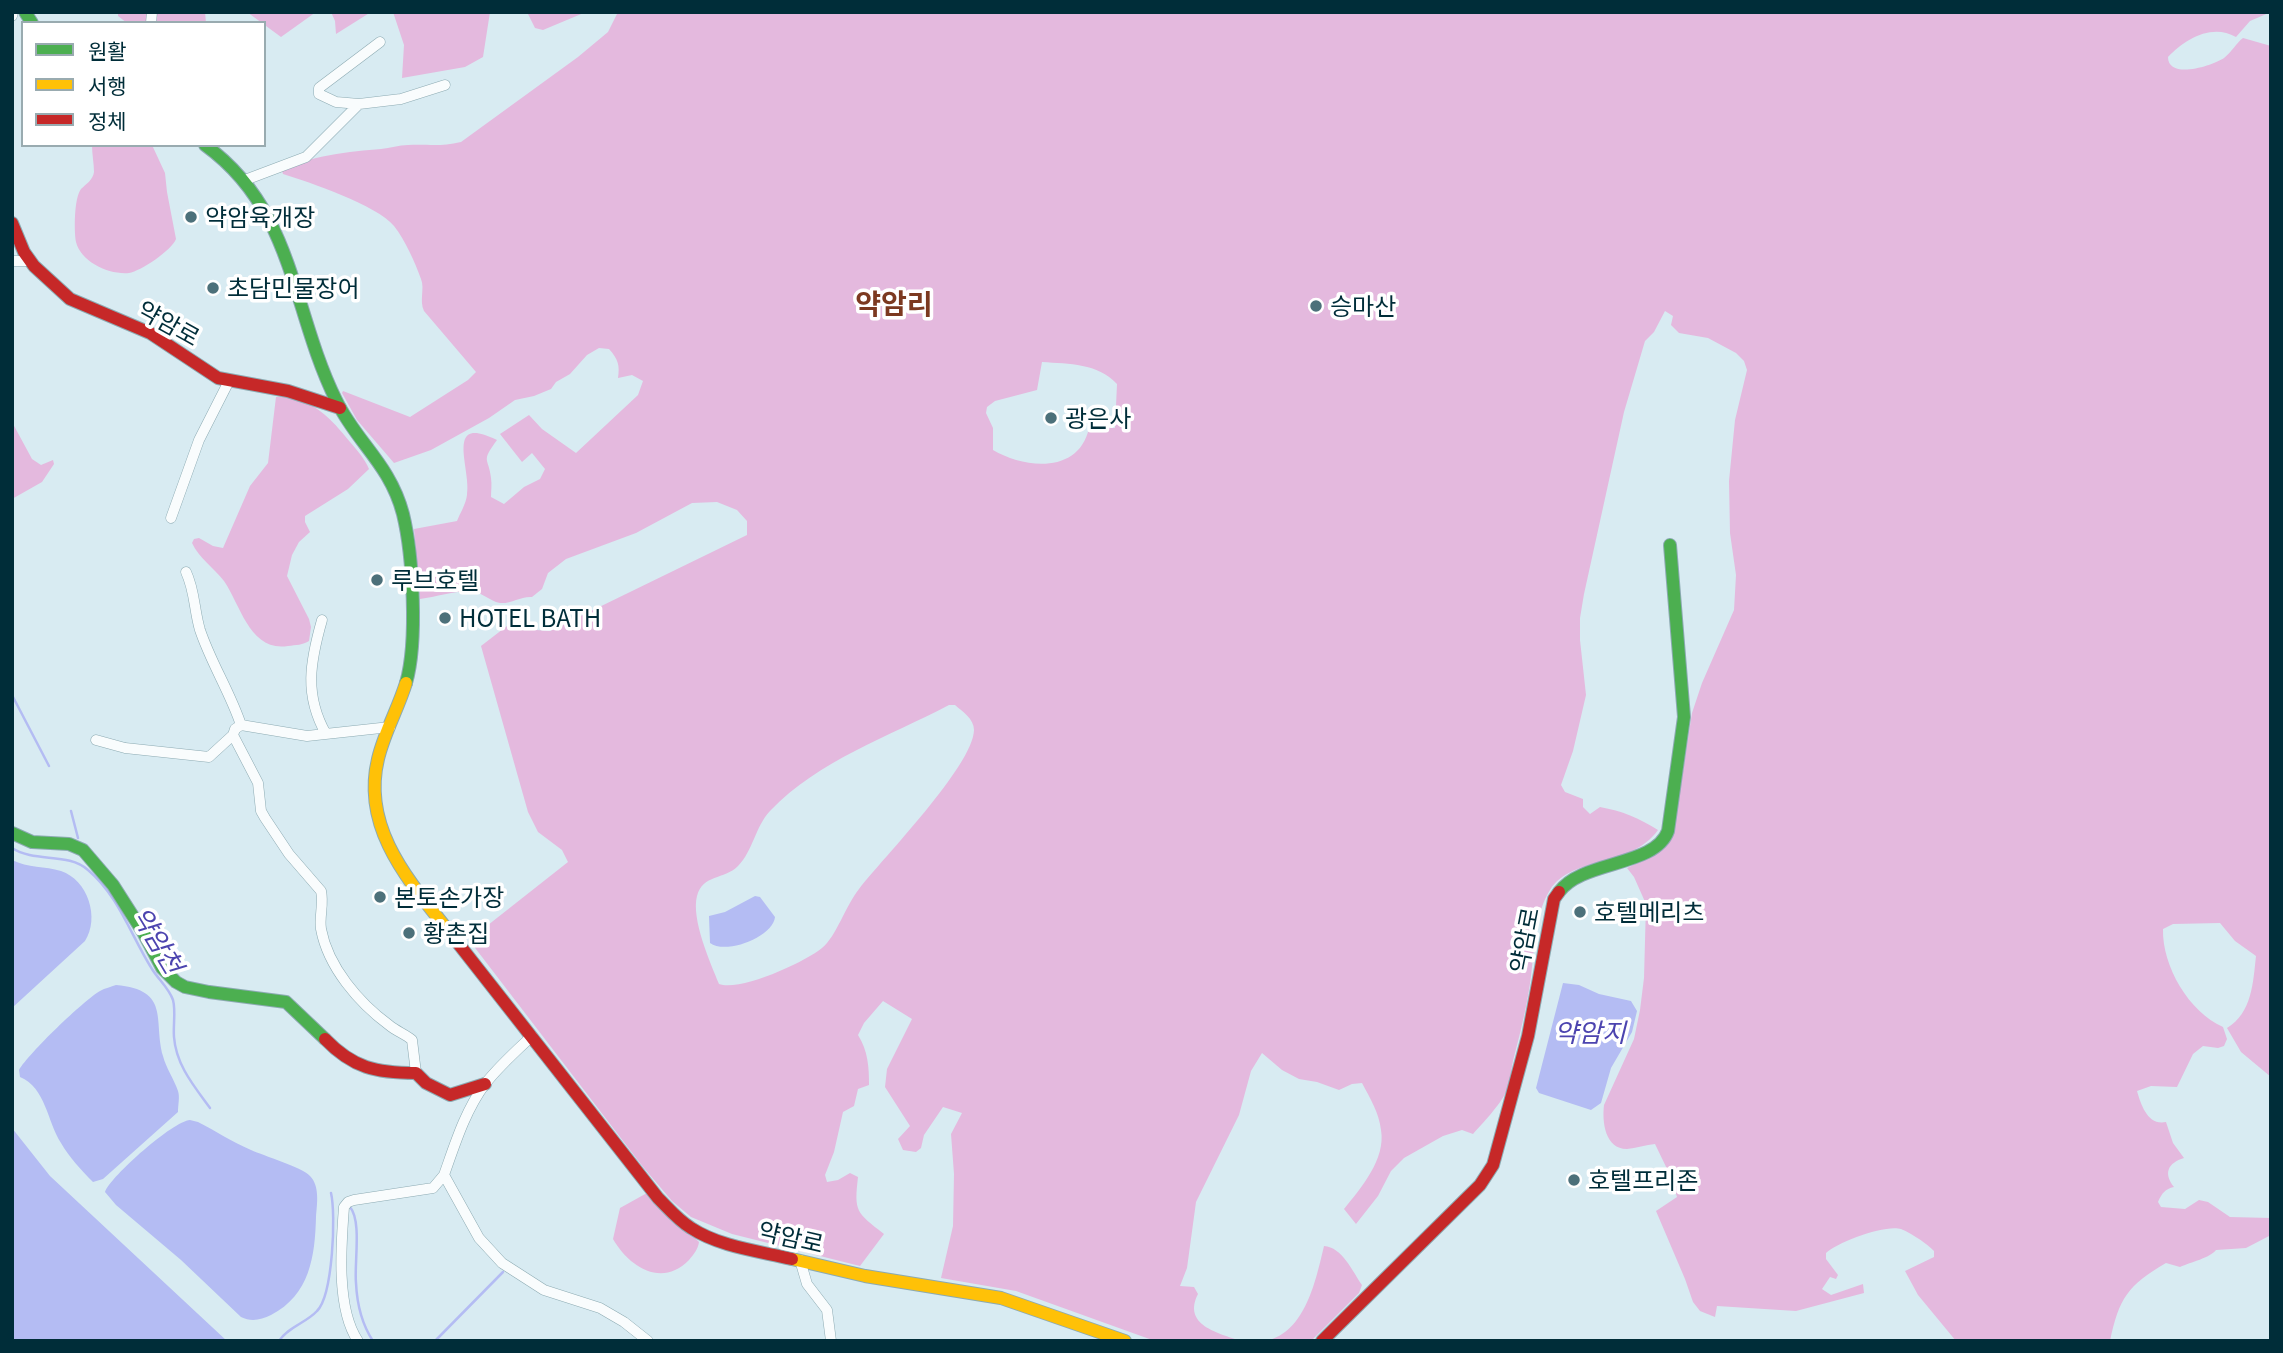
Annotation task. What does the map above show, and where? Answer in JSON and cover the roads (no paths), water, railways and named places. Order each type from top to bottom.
[{"type":"street","points":[[380,42],[319,88],[319,94],[324,98],[359,104],[401,99],[446,85]]},
{"type":"street","points":[[246,180],[306,157],[359,104]]},
{"type":"street","name":"약암로","points":[[208,147],[246,180],[278,238],[340,408],[389,477],[407,529],[412,654],[405,685],[377,762],[373,794],[375,811],[385,843],[413,886],[658,1198],[680,1220],[705,1236],[728,1244],[865,1276],[1001,1298],[1125,1341]]},
{"type":"street","name":"약암로","points":[[12,223],[31,261],[44,277],[70,299],[150,332],[212,375],[229,381],[288,391],[340,408]]},
{"type":"street","points":[[12,261],[31,261]]},
{"type":"street","points":[[171,518],[199,440],[229,381]]},
{"type":"street","name":"약암로","points":[[1322,1341],[1480,1185],[1493,1165],[1528,1036],[1547,924],[1558,891],[1572,879],[1640,855],[1665,839],[1671,821],[1684,717],[1670,545]]},
{"type":"street","points":[[186,572],[193,588],[201,631],[229,691],[241,725]]},
{"type":"street","points":[[322,620],[312,662],[311,695],[326,734]]},
{"type":"street","points":[[96,740],[125,748],[209,757],[241,725],[307,736],[390,727]]},
{"type":"street","points":[[233,735],[258,783],[261,811],[289,854],[321,891],[321,931],[352,990],[389,1025],[412,1040],[416,1073],[426,1083],[450,1095],[485,1084]]},
{"type":"street","points":[[12,833],[27,842],[42,845],[68,844],[82,848],[139,926],[165,974],[174,981],[185,986],[286,1002],[297,1009],[347,1058],[358,1064],[396,1073],[416,1073]]},
{"type":"street","points":[[358,1341],[349,1324],[344,1291],[344,1207],[354,1200],[433,1188],[444,1175],[458,1134],[485,1084],[532,1036]]},
{"type":"street","points":[[444,1175],[479,1238],[502,1264],[544,1290],[600,1308],[648,1341]]},
{"type":"street","points":[[800,1260],[807,1284],[827,1310],[831,1341]]},
{"type":"water","points":[[12,860],[61,871],[78,882],[89,901],[91,922],[85,941],[12,1008]]},
{"type":"water","points":[[755,896],[760,897],[775,917],[766,931],[737,945],[727,947],[710,943],[709,916],[725,912]]},
{"type":"water","name":"약암지","points":[[1563,983],[1579,985],[1599,994],[1631,1001],[1637,1011],[1632,1032],[1611,1068],[1601,1103],[1591,1110],[1539,1093],[1536,1088]]},
{"type":"water","points":[[116,985],[145,993],[152,1000],[158,1019],[163,1056],[179,1093],[178,1112],[103,1179],[93,1182],[64,1148],[41,1097],[29,1082],[20,1077],[19,1070],[45,1040],[82,1005],[100,991]]},
{"type":"water","points":[[190,1120],[244,1147],[299,1169],[310,1176],[317,1190],[314,1246],[308,1273],[294,1297],[267,1317],[252,1320],[241,1317],[181,1260],[116,1205],[105,1192],[118,1174],[143,1150],[170,1129]]},
{"type":"water","points":[[12,1128],[50,1176],[227,1341],[12,1341]]},
{"type":"waterway","points":[[12,695],[49,766]]},
{"type":"waterway","points":[[71,811],[78,838]]},
{"type":"waterway","name":"약암천","points":[[12,848],[21,853],[71,861],[99,880],[173,1000],[174,1037],[178,1057],[210,1108]]},
{"type":"waterway","name":"약암천","points":[[279,1341],[287,1332],[317,1311],[327,1289],[332,1254],[331,1193]]},
{"type":"waterway","points":[[350,1207],[357,1232],[356,1275],[359,1306],[365,1327],[373,1341]]},
{"type":"waterway","points":[[435,1341],[503,1272]]},
{"type":"place","name":"약암육개장","points":[[191,217]]},
{"type":"place","name":"초담민물장어","points":[[213,288]]},
{"type":"place","name":"승마산","points":[[1316,306]]},
{"type":"place","name":"광은사","points":[[1051,418]]},
{"type":"place","name":"루브호텔","points":[[377,580]]},
{"type":"place","name":"HOTEL BATH","points":[[445,618]]},
{"type":"place","name":"본토손가장","points":[[380,897]]},
{"type":"place","name":"호텔메리츠","points":[[1580,912]]},
{"type":"place","name":"황촌집","points":[[409,933]]},
{"type":"place","name":"호텔프리존","points":[[1574,1180]]},
{"type":"district","name":"약암리","points":[[894,303]]}]
